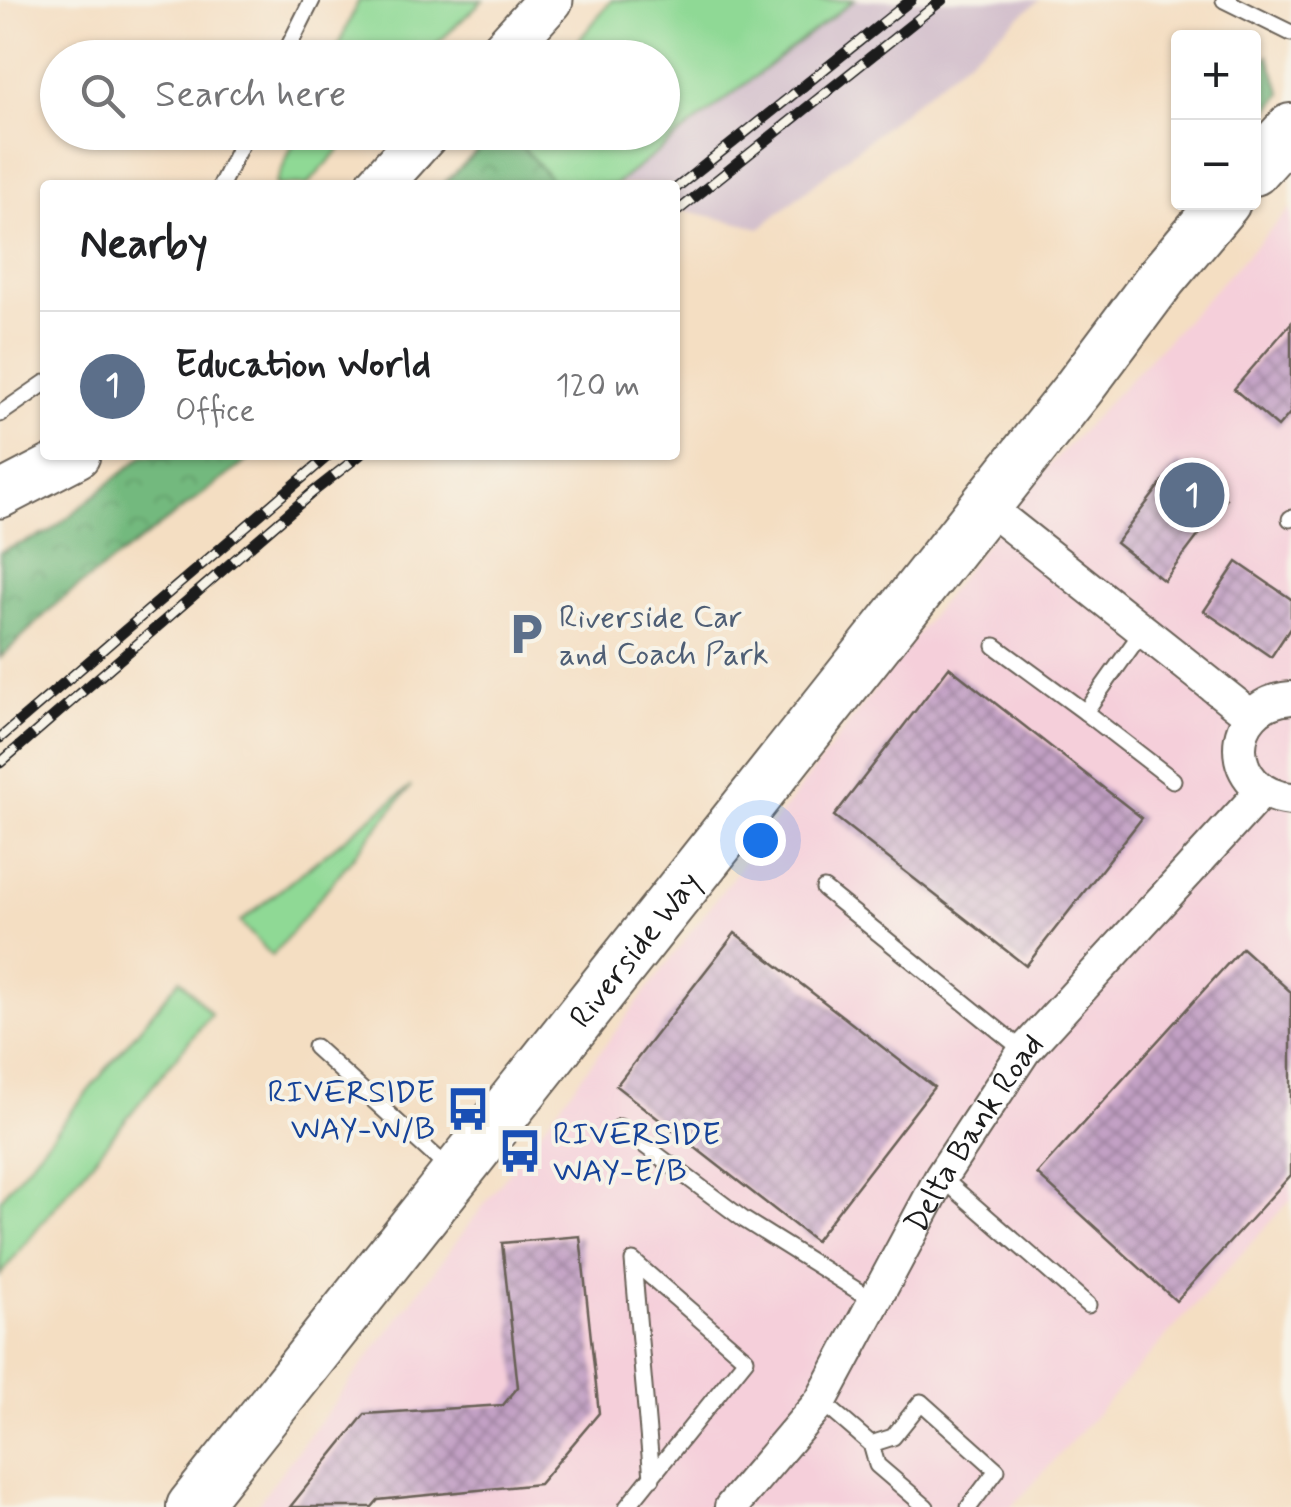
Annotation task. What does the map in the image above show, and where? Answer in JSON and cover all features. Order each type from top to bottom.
[{"type":"main road","points":[[1261,162],[1291,129]]},
{"type":"main road","name":"Riverside Way","points":[[192,1507],[457,1177],[1218,210]]},
{"type":"street","points":[[484,40],[514,0]]},
{"type":"street","points":[[513,40],[550,0]]},
{"type":"street","points":[[381,180],[402,150]]},
{"type":"street","points":[[383,180],[410,150]]},
{"type":"street","points":[[0,495],[67,460]]},
{"type":"street","points":[[986,506],[1251,716],[1264,705],[1291,698]]},
{"type":"street","name":"Delta Bank Road","points":[[732,1507],[821,1401],[940,1177],[1024,1051],[1276,795],[1250,779],[1242,764],[1239,747],[1251,716]]},
{"type":"lane","points":[[293,40],[312,0]]},
{"type":"lane","points":[[1224,0],[1291,33]]},
{"type":"lane","points":[[223,180],[238,150]]},
{"type":"lane","points":[[0,414],[40,386]]},
{"type":"lane","points":[[1085,712],[1144,629]]},
{"type":"lane","points":[[995,646],[1173,780]]},
{"type":"lane","points":[[824,889],[1024,1051]]},
{"type":"lane","points":[[315,1048],[457,1177]]},
{"type":"lane","points":[[620,1127],[743,1219],[874,1302]]},
{"type":"lane","points":[[940,1177],[1088,1304]]},
{"type":"lane","points":[[627,1507],[652,1478],[746,1359],[633,1260],[652,1478]]},
{"type":"lane","points":[[821,1401],[871,1444],[876,1465],[926,1507]]},
{"type":"lane","points":[[871,1444],[893,1437],[921,1402],[998,1470],[969,1507]]},
{"type":"shaded area","points":[[732,0],[1040,0],[760,228],[680,209],[680,180],[582,180],[632,150],[680,150],[680,98]]},
{"type":"shaded area","points":[[1291,208],[1291,1199],[1012,1507],[255,1507],[1026,490]]},
{"type":"green space","points":[[359,0],[483,0],[441,40],[341,40]]},
{"type":"green space","points":[[612,0],[854,0],[680,135],[680,40],[579,40]]},
{"type":"green space","points":[[1268,55],[1282,94],[1261,120],[1261,120],[1261,64]]},
{"type":"green space","points":[[290,150],[339,150],[312,180],[277,180]]},
{"type":"green space","points":[[478,150],[525,150],[552,180],[447,180]]},
{"type":"green space","points":[[525,150],[660,150],[621,180],[552,180]]},
{"type":"green space","points":[[138,460],[248,460],[58,602],[0,658],[0,552],[50,532]]},
{"type":"green space","points":[[411,786],[272,956],[240,922]]},
{"type":"green space","points":[[180,979],[211,1014],[0,1275],[0,1199]]},
{"type":"building","points":[[1291,323],[1291,412],[1278,427],[1234,389]]},
{"type":"building","points":[[1178,462],[1226,499],[1164,581],[1116,543]]},
{"type":"building","points":[[1237,562],[1291,599],[1291,627],[1271,657],[1204,611]]},
{"type":"building","points":[[949,667],[1142,818],[1026,966],[834,816]]},
{"type":"building","points":[[735,933],[934,1087],[815,1241],[616,1086]]},
{"type":"building","points":[[1242,948],[1291,992],[1291,1175],[1176,1301],[1037,1174]]},
{"type":"building","points":[[580,1236],[599,1413],[539,1484],[378,1500],[372,1507],[290,1507],[365,1414],[503,1405],[518,1387],[502,1243]]},
{"type":"railway","points":[[680,185],[911,0]]},
{"type":"railway","points":[[680,209],[942,0]]},
{"type":"railway","points":[[0,738],[323,460]]},
{"type":"railway","points":[[0,763],[354,460]]},
{"type":"place","name":"Education World","points":[[1192,495]]},
{"type":"place","name":"Riverside Car and Coach Park","points":[[526,634]]},
{"type":"place","name":"RIVERSIDE WAY-W/B","points":[[468,1109]]},
{"type":"place","name":"RIVERSIDE WAY-E/B","points":[[520,1151]]}]
